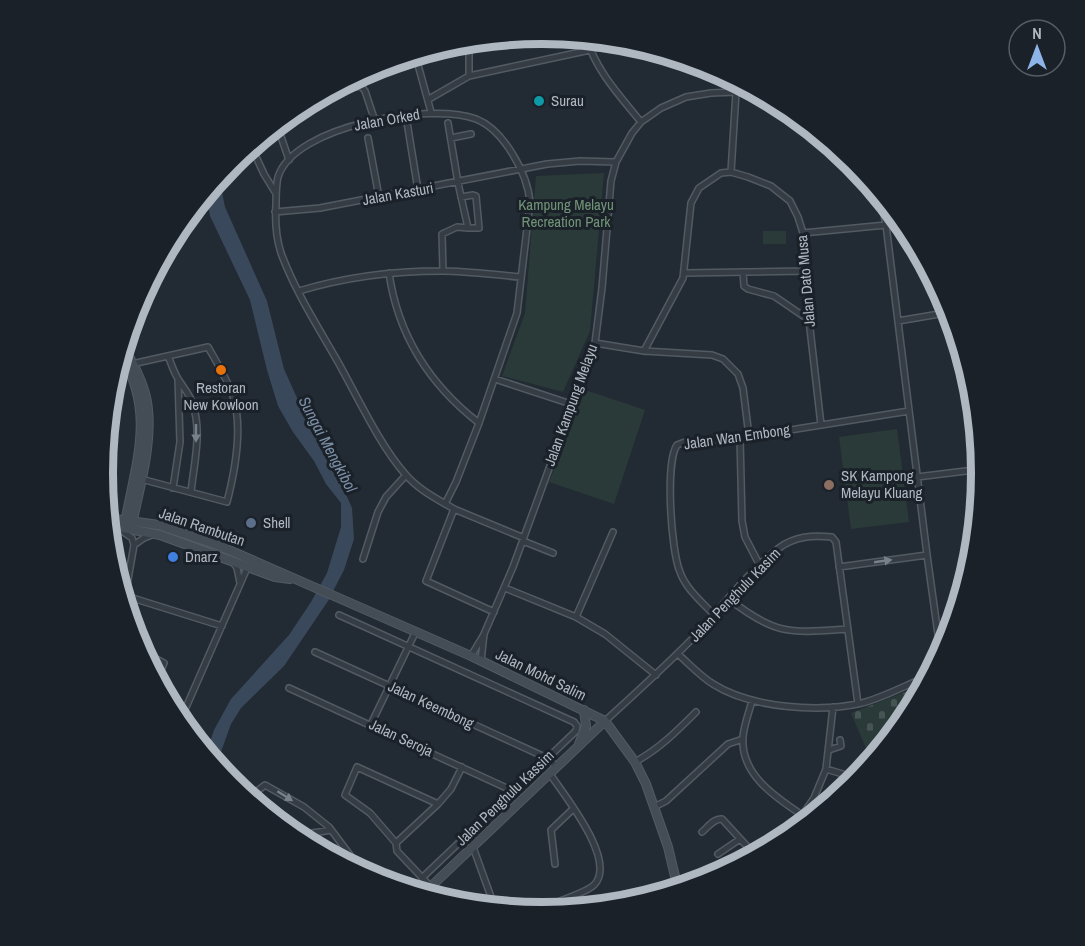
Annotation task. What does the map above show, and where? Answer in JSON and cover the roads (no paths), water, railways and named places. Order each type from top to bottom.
[{"type":"street","points":[[589,46],[604,76],[641,122]]},
{"type":"street","points":[[429,99],[469,76],[600,47]]},
{"type":"street","points":[[468,50],[469,76]]},
{"type":"street","points":[[417,62],[431,112]]},
{"type":"street","points":[[355,87],[361,86],[365,91],[375,121]]},
{"type":"street","points":[[644,351],[684,273],[688,223],[694,195],[712,178],[721,173],[731,172],[736,92]]},
{"type":"street","name":"Jalan Kampung Melayu","points":[[471,656],[505,588],[595,343],[611,181],[616,162],[632,133],[641,122],[661,108],[686,97],[711,93],[741,92]]},
{"type":"street","name":"Jalan Orked","points":[[445,504],[479,423],[517,313],[530,203],[529,191],[516,158],[502,139],[478,120],[462,115],[431,112],[341,128],[321,136],[289,160],[279,175],[276,193],[275,212],[281,252],[299,291],[380,437],[406,475],[417,486],[445,504],[553,552]]},
{"type":"street","points":[[406,116],[418,190]]},
{"type":"street","points":[[448,123],[468,228]]},
{"type":"street","points":[[280,133],[289,160]]},
{"type":"street","points":[[451,138],[471,134]]},
{"type":"street","points":[[368,138],[379,197]]},
{"type":"street","points":[[255,154],[276,193]]},
{"type":"street","name":"Jalan Kasturi","points":[[275,212],[321,208],[458,183],[520,169],[580,161],[616,162]]},
{"type":"street","name":"Jalan Dato Musa","points":[[731,172],[771,186],[790,201],[798,217],[803,233],[809,320],[821,425]]},
{"type":"street","points":[[443,271],[442,234],[457,227],[478,229],[479,227],[476,196],[461,197]]},
{"type":"street","points":[[883,212],[939,638]]},
{"type":"street","points":[[803,233],[886,225]]},
{"type":"street","points":[[299,291],[390,273],[443,271],[521,278]]},
{"type":"street","points":[[684,273],[806,271]]},
{"type":"street","points":[[743,272],[744,286],[748,289],[774,296],[809,320]]},
{"type":"street","points":[[390,273],[393,297],[400,319],[435,383],[479,423]]},
{"type":"street","points":[[898,321],[941,314]]},
{"type":"street","points":[[595,343],[644,351],[712,355],[723,359],[738,374],[743,388],[749,436]]},
{"type":"street","points":[[130,364],[208,347],[228,383],[236,410],[234,475],[226,502],[141,479]]},
{"type":"street","points":[[168,356],[178,379],[193,403],[196,416],[197,441],[191,492]]},
{"type":"street","points":[[129,360],[146,396],[148,420],[147,444],[141,479],[129,524]]},
{"type":"street","points":[[129,524],[142,420],[139,397],[130,364]]},
{"type":"street","points":[[173,488],[180,441],[178,379]]},
{"type":"street","points":[[495,379],[571,404]]},
{"type":"street","name":"Jalan Wan Embong","points":[[714,615],[688,587],[680,574],[676,560],[671,514],[671,459],[677,445],[685,442],[740,438],[909,411]]},
{"type":"street","points":[[740,438],[742,521],[746,537],[760,566]]},
{"type":"street","points":[[917,477],[972,471]]},
{"type":"street","points":[[363,559],[378,512],[386,497],[406,475]]},
{"type":"street","points":[[454,508],[426,581],[494,612]]},
{"type":"street","name":"Jalan Rambutan","points":[[116,520],[232,561],[250,563]]},
{"type":"street","name":"Jalan Rambutan","points":[[117,525],[159,525],[250,563]]},
{"type":"street","points":[[117,529],[129,535],[134,545],[128,584]]},
{"type":"street","points":[[576,617],[613,532]]},
{"type":"street","points":[[134,545],[156,534]]},
{"type":"street","name":"Jalan Penghulu Kasim","points":[[605,721],[678,654],[779,548],[798,538],[822,536],[832,537],[836,542],[858,704]]},
{"type":"street","points":[[839,567],[927,555]]},
{"type":"street","points":[[232,561],[237,568],[240,585]]},
{"type":"street","points":[[184,711],[250,563]]},
{"type":"street","name":"Jalan Mohd Salim","points":[[250,563],[275,577],[295,580],[416,631],[605,721],[635,762],[656,806],[676,881]]},
{"type":"street","points":[[505,588],[576,617],[604,634],[656,675]]},
{"type":"street","points":[[132,598],[222,626]]},
{"type":"street","points":[[729,599],[749,615],[777,629],[801,632],[848,629]]},
{"type":"street","name":"Jalan Mohd Salim","points":[[339,615],[574,722],[577,726]]},
{"type":"street","points":[[372,724],[416,631]]},
{"type":"street","name":"Jalan Kampung Melayu","points":[[481,661],[484,634]]},
{"type":"street","name":"Jalan Keembong","points":[[315,652],[547,758],[557,767]]},
{"type":"street","points":[[678,654],[714,685],[752,700],[783,707],[833,707],[858,704],[918,680]]},
{"type":"street","points":[[155,658],[164,663],[161,670]]},
{"type":"street","name":"Jalan Seroja","points":[[289,688],[513,790]]},
{"type":"street","points":[[752,700],[743,739],[751,768],[769,792],[803,813]]},
{"type":"street","points":[[801,816],[814,798],[826,769],[833,707]]},
{"type":"street","points":[[577,748],[586,726],[584,710]]},
{"type":"street","points":[[635,762],[663,744],[696,712]]},
{"type":"street","name":"Jalan Penghulu Kassim","points":[[431,887],[605,721]]},
{"type":"street","name":"Jalan Penghulu Kassim","points":[[422,878],[576,731],[577,726]]},
{"type":"street","points":[[656,806],[666,801],[728,744],[743,739]]},
{"type":"street","points":[[829,750],[841,746],[840,740]]},
{"type":"street","points":[[431,887],[397,851],[396,843],[369,813],[345,795],[357,767],[438,804]]},
{"type":"street","points":[[396,843],[438,804],[451,789],[462,767]]},
{"type":"street","points":[[826,769],[847,776]]},
{"type":"street","points":[[550,774],[597,850],[600,865],[599,879],[590,889],[556,902]]},
{"type":"street","points":[[255,792],[265,785],[304,807],[331,830],[352,857]]},
{"type":"street","points":[[555,864],[551,830],[573,809]]},
{"type":"street","points":[[702,832],[718,818],[722,819],[749,849]]},
{"type":"street","points":[[313,833],[331,830]]},
{"type":"street","points":[[313,833],[318,838]]},
{"type":"street","points":[[718,854],[740,839]]},
{"type":"street","points":[[473,847],[492,900]]},
{"type":"water","name":"Sungai Mengkibol","points":[[221,189],[225,207],[267,301],[284,369],[311,429],[324,445],[352,508],[354,539],[344,570],[328,601],[284,666],[241,708],[231,724],[220,756],[210,743],[231,699],[289,635],[327,573],[341,527],[341,503],[326,484],[314,461],[278,406],[250,300],[210,216],[208,205]]},
{"type":"place","name":"Surau","points":[[539,101]]},
{"type":"place","name":"Restoran New Kowloon","points":[[221,370]]},
{"type":"place","name":"SK Kampong Melayu Kluang","points":[[829,485]]},
{"type":"place","name":"Shell","points":[[251,523]]},
{"type":"place","name":"Dnarz","points":[[173,557]]},
{"type":"park label","name":"Kampung Melayu Recreation Park","points":[[566,214]]}]
